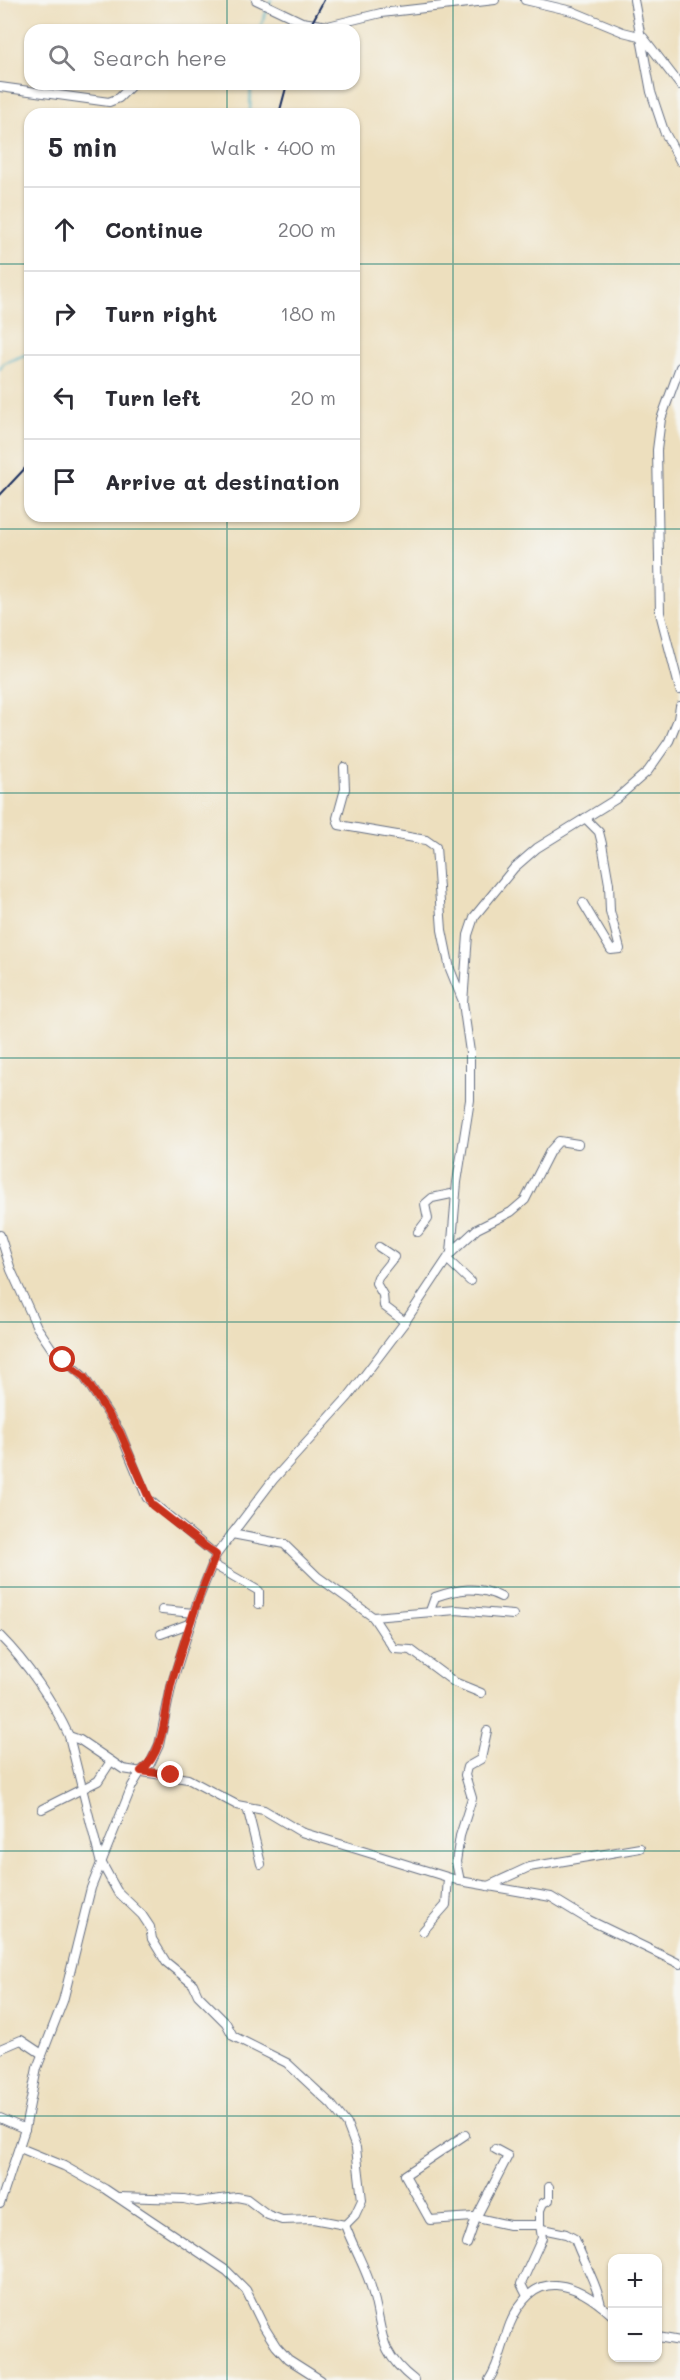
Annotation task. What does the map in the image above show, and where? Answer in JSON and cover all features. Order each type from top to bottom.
[{"type":"street","points":[[336,24],[381,13],[495,0]]},
{"type":"street","points":[[525,0],[572,10],[623,32],[642,37],[680,85]]},
{"type":"street","points":[[634,0],[651,92],[664,131],[680,161]]},
{"type":"street","points":[[256,1],[302,22],[315,24]]},
{"type":"street","points":[[0,87],[109,102],[119,98],[127,90]]},
{"type":"street","points":[[680,368],[661,419],[657,450],[660,613],[680,690]]},
{"type":"street","points":[[470,1281],[449,1256],[470,1090],[470,1052],[463,1003],[468,935],[474,917],[514,868],[537,848],[616,799],[648,771],[669,741],[679,719],[680,706]]},
{"type":"street","points":[[344,767],[345,789],[337,818],[339,825],[426,840],[436,847],[442,930],[450,969],[463,1003]]},
{"type":"street","points":[[583,903],[611,950],[620,949],[610,911],[609,884],[599,832],[585,818]]},
{"type":"street","points":[[0,2204],[20,2148],[42,2054],[63,2001],[84,1909],[100,1860],[141,1771],[150,1764],[159,1745],[172,1683],[194,1613],[216,1555],[273,1480],[330,1420],[405,1322],[449,1256],[477,1230],[511,1212],[525,1200],[550,1151],[559,1141],[578,1144]]},
{"type":"street","points":[[418,1232],[428,1219],[425,1204],[432,1198],[456,1193]]},
{"type":"street","points":[[0,1235],[11,1270],[37,1327],[52,1349],[88,1382],[124,1439],[147,1498],[216,1555]]},
{"type":"street","points":[[379,1247],[394,1257],[376,1283],[383,1294],[384,1306],[405,1322]]},
{"type":"street","points":[[232,1533],[284,1544],[323,1582],[373,1617],[394,1649],[411,1650],[454,1682],[481,1693]]},
{"type":"street","points":[[212,1564],[259,1592],[259,1604]]},
{"type":"street","points":[[430,1611],[435,1597],[456,1590],[479,1588],[501,1597]]},
{"type":"street","points":[[162,1610],[194,1613]]},
{"type":"street","points":[[373,1617],[430,1611],[473,1610],[513,1615]]},
{"type":"street","points":[[161,1634],[191,1623]]},
{"type":"street","points":[[0,1636],[19,1658],[61,1718],[69,1736],[100,1860],[117,1891],[150,1927],[152,1939],[166,1962],[193,1984],[198,1995],[226,2023],[233,2036],[287,2063],[331,2104],[347,2124],[356,2148],[362,2200],[355,2215],[345,2225]]},
{"type":"street","points":[[460,1881],[456,1862],[460,1836],[472,1798],[465,1776],[467,1767],[481,1759],[487,1731]]},
{"type":"street","points":[[69,1736],[123,1769],[188,1779],[228,1801],[246,1807],[264,1809],[287,1826],[301,1832],[448,1878],[486,1887],[551,1897],[589,1920],[680,1964]]},
{"type":"street","points":[[42,1809],[99,1781],[111,1761]]},
{"type":"street","points":[[246,1807],[261,1864]]},
{"type":"street","points":[[486,1887],[529,1867],[640,1848]]},
{"type":"street","points":[[423,1931],[446,1905],[448,1878]]},
{"type":"street","points":[[0,2049],[21,2040],[42,2054]]},
{"type":"street","points":[[0,2118],[25,2129]]},
{"type":"street","points":[[465,2135],[405,2175],[430,2220],[476,2218],[509,2225],[541,2227],[566,2234],[575,2239],[584,2266],[597,2284],[601,2305]]},
{"type":"street","points":[[20,2148],[79,2173],[227,2271],[241,2283],[276,2346],[288,2360],[321,2380]]},
{"type":"street","points":[[467,2244],[476,2218],[508,2156],[495,2149]]},
{"type":"street","points":[[527,2296],[521,2284],[542,2238],[540,2210],[551,2194],[549,2187]]},
{"type":"street","points":[[118,2198],[184,2199],[197,2202],[237,2197],[247,2199],[268,2215],[282,2220],[313,2219],[345,2225]]},
{"type":"street","points":[[345,2225],[372,2290],[380,2332],[394,2364],[414,2380]]},
{"type":"street","points":[[489,2380],[497,2365],[510,2324],[527,2296],[541,2286],[568,2285],[608,2311]]},
{"type":"street","points":[[662,2338],[680,2341]]},
{"type":"waterway","points":[[261,24],[271,0]]},
{"type":"waterway","points":[[250,108],[251,90]]},
{"type":"waterway","points":[[0,369],[4,363],[24,355]]},
{"type":"railway","points":[[311,24],[324,0]]},
{"type":"railway","points":[[281,108],[285,90]]},
{"type":"railway","points":[[0,495],[24,469]]},
{"type":"route","points":[[63,1360],[88,1382],[120,1432],[144,1492],[152,1505],[216,1555],[198,1600],[172,1683],[159,1745],[150,1764],[141,1771],[171,1775]]}]
